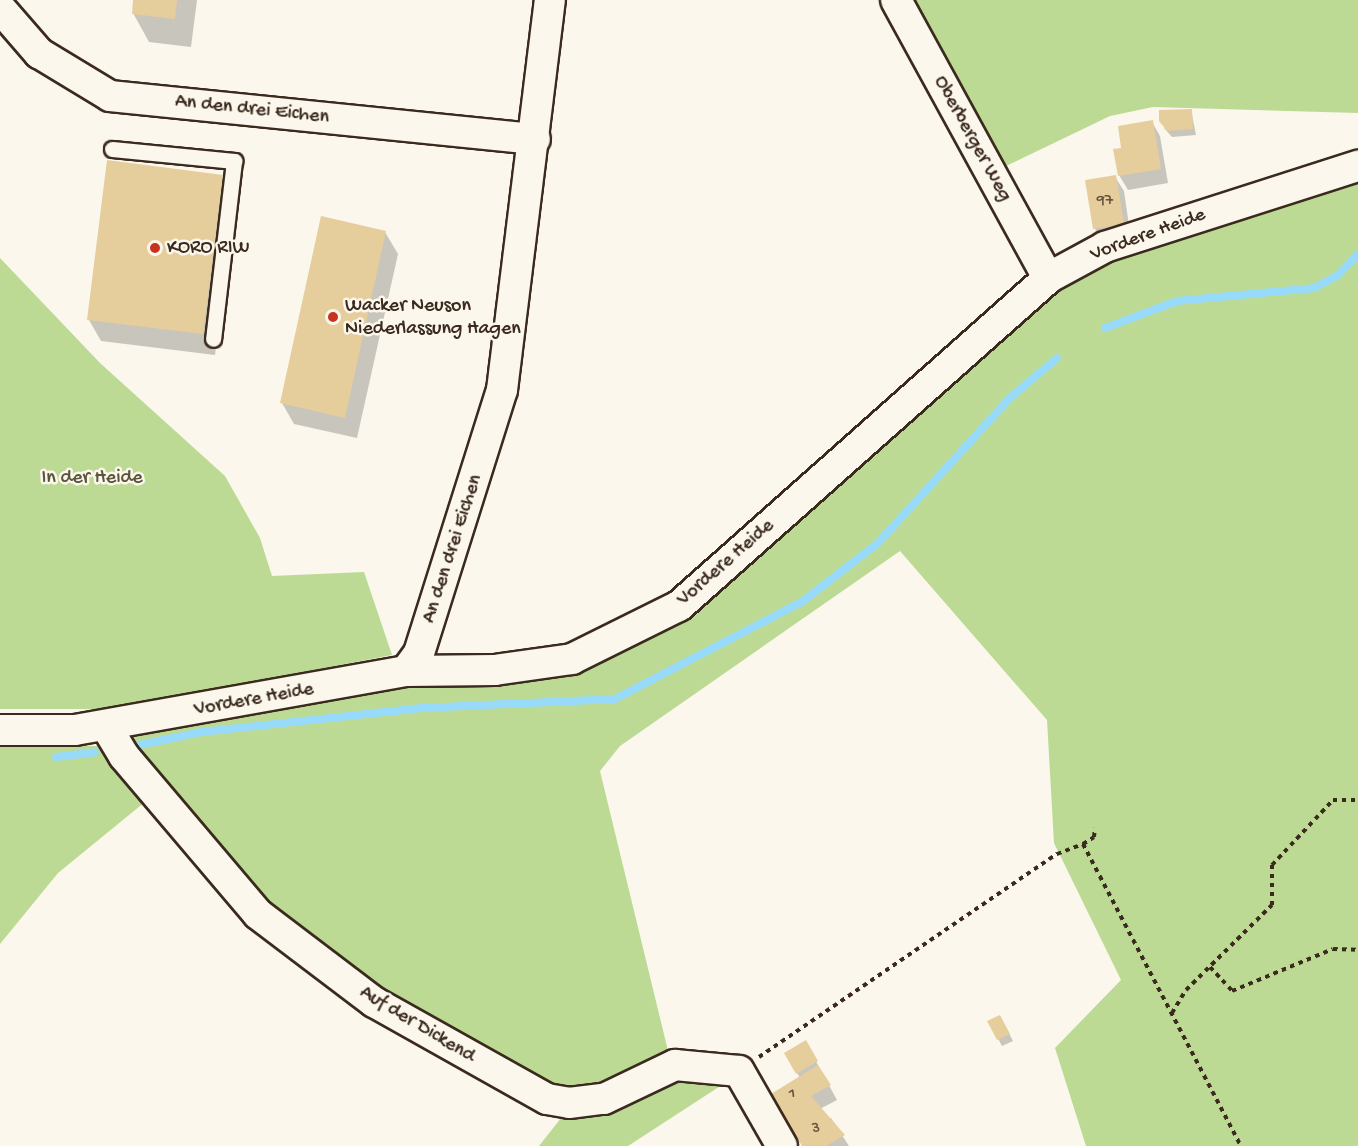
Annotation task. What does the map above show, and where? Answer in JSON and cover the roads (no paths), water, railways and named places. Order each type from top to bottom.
[{"type":"street","name":"An den drei Eichen","points":[[406,671],[419,653],[502,390],[535,139],[550,0]]},
{"type":"street","name":"Oberberger Weg","points":[[896,0],[1048,278]]},
{"type":"street","name":"An den drei Eichen","points":[[0,8],[39,53],[110,96],[535,139]]},
{"type":"street","name":"Vordere Heide","points":[[0,730],[106,726],[406,671],[495,670],[572,659],[679,606],[1048,278],[1105,248],[1358,166]]},
{"type":"street","name":"Auf der Dickend","points":[[106,726],[124,756],[258,914],[374,1002],[546,1099],[585,1103],[675,1065],[739,1071],[782,1146]]},
{"type":"lane","points":[[112,149],[234,162],[213,339]]},
{"type":"waterway","points":[[1105,328],[1177,301],[1314,288],[1337,276],[1358,254]]},
{"type":"waterway","points":[[139,745],[201,732],[422,708],[615,699],[803,601],[878,543],[1011,397],[1057,358]]},
{"type":"waterway","points":[[56,757],[95,752]]},
{"type":"place","name":"KORO RIW","points":[[155,248]]},
{"type":"place","name":"Wacker Neuson Niederlassung Hagen","points":[[333,317]]},
{"type":"park label","name":"In der Heide","points":[[92,478]]}]
